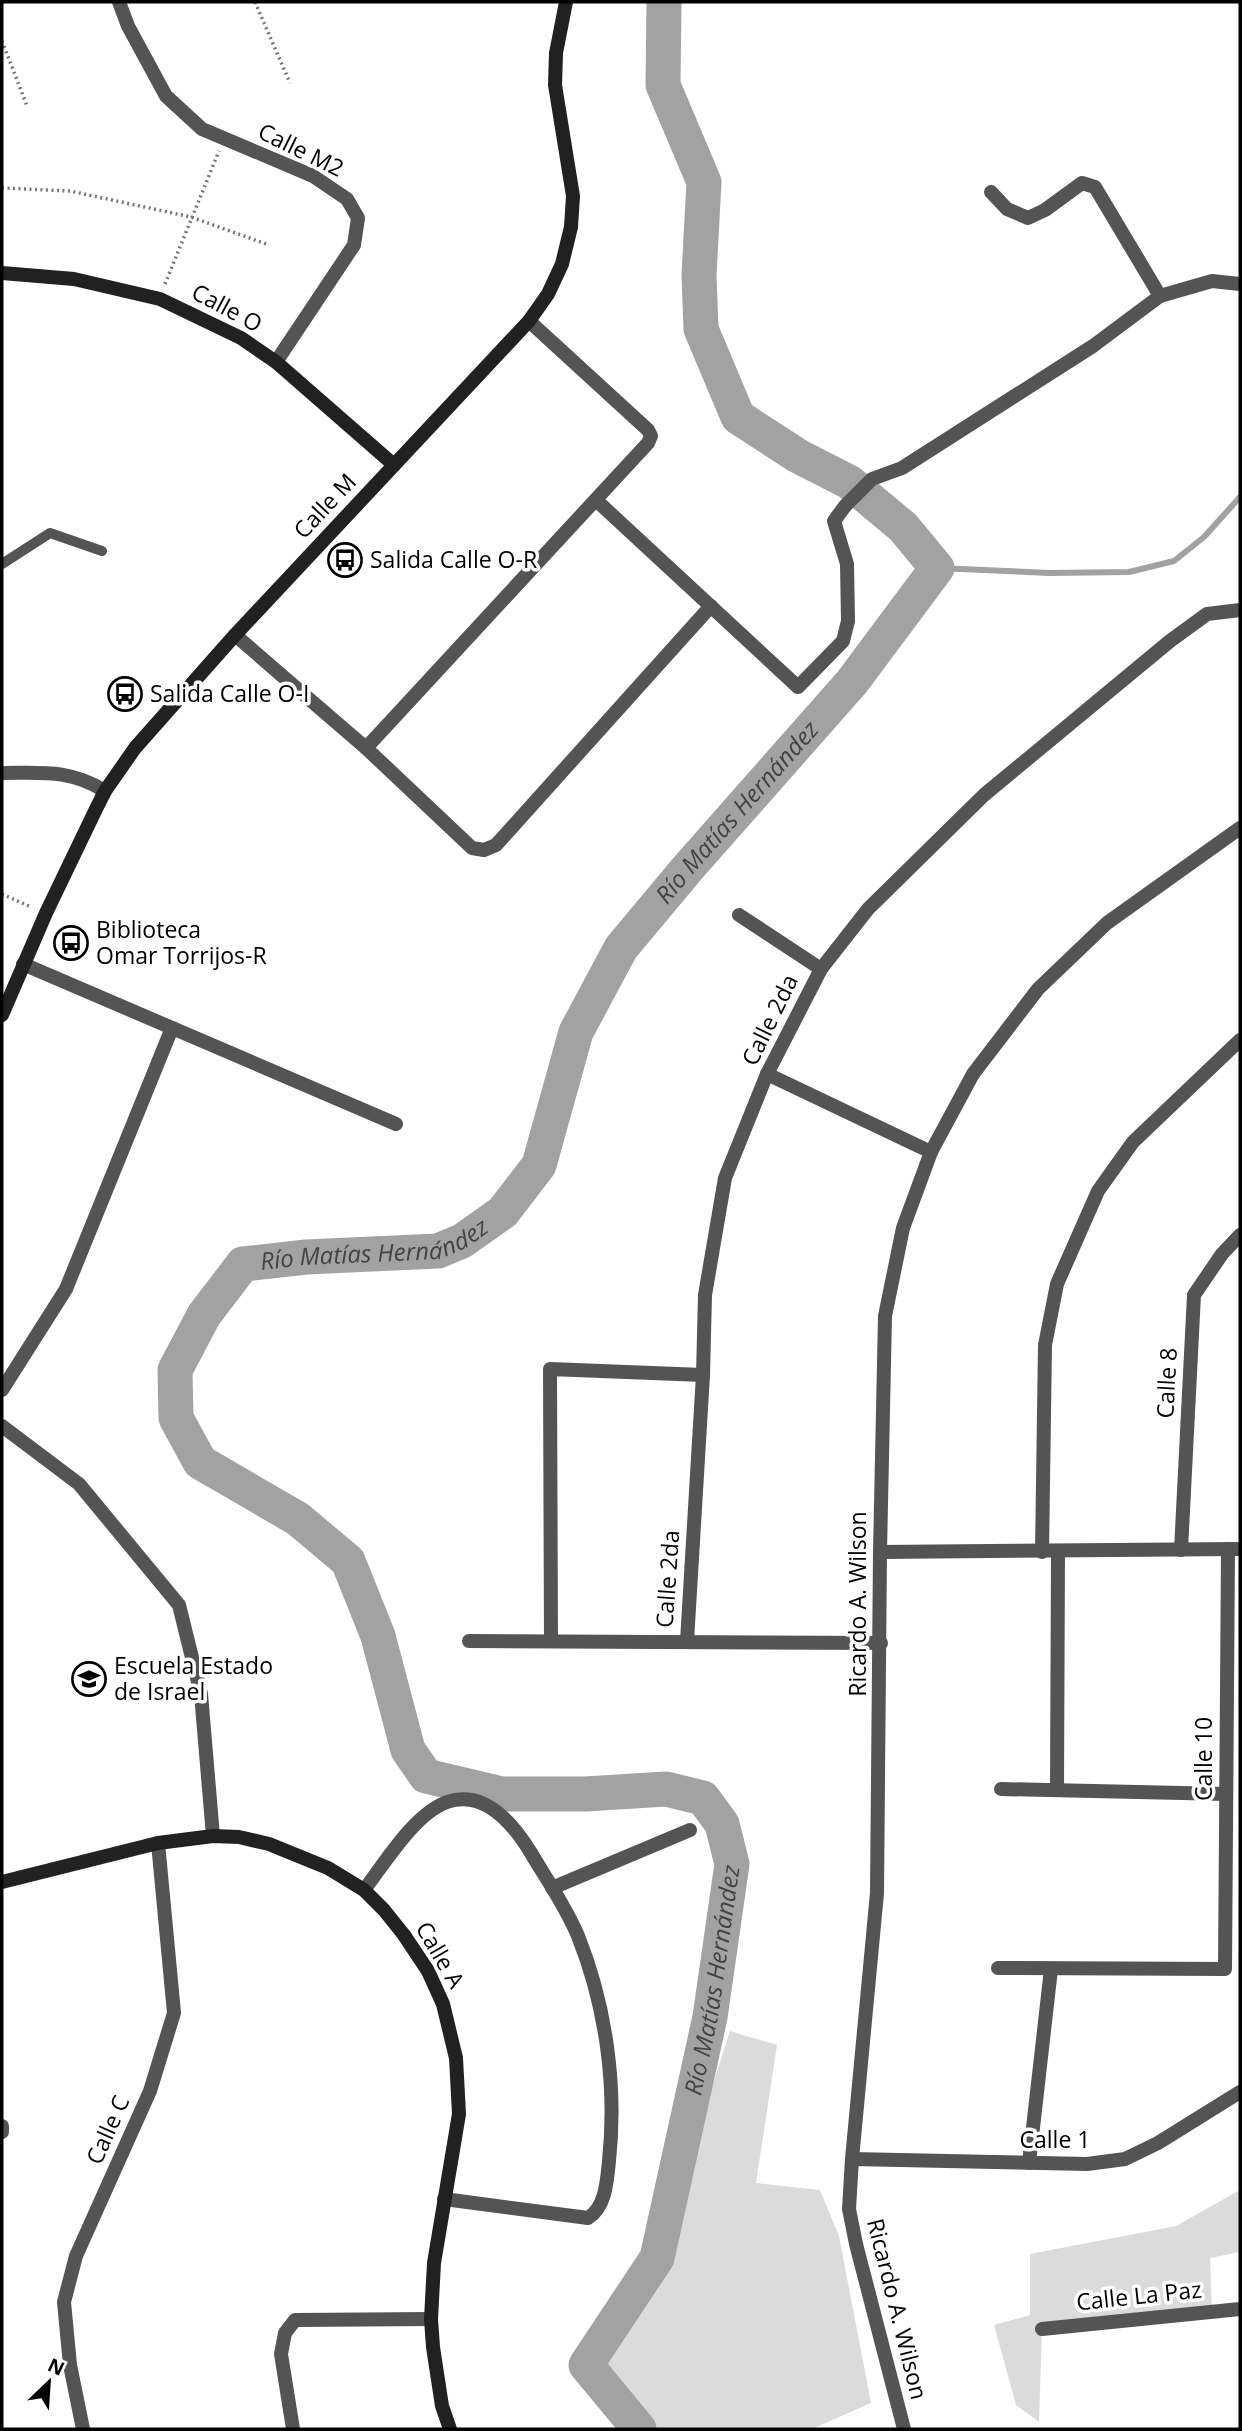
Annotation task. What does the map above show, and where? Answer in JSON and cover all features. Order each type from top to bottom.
[{"type":"street","name":"Calle M2","points":[[119,2],[128,26],[166,96],[202,130],[313,176],[347,200],[358,218],[354,245],[276,362]]},
{"type":"street","name":"Calle M","points":[[2,1015],[23,964],[105,791],[135,748],[235,635],[529,321],[548,294],[562,264],[571,227],[572,196],[555,85],[556,54],[566,2]]},
{"type":"street","points":[[991,192],[1007,209],[1028,218],[1045,210],[1082,183],[1095,187],[1160,296]]},
{"type":"street","name":"Calle O","points":[[2,273],[74,279],[160,299],[241,338],[276,362],[394,465]]},
{"type":"street","points":[[597,501],[798,687],[843,642],[848,621],[847,564],[834,521],[872,479],[902,468],[1093,346],[1160,296],[1212,281],[1240,284]]},
{"type":"street","points":[[366,748],[648,443],[648,429],[529,321]]},
{"type":"street","points":[[235,635],[366,748],[472,848],[484,850],[496,845],[711,606]]},
{"type":"street","name":"Calle 2da","points":[[687,1641],[703,1375],[705,1295],[725,1178],[767,1074],[821,968],[868,909],[984,795],[1170,640],[1207,614],[1240,610]]},
{"type":"street","points":[[2,773],[67,774],[88,781],[105,791]]},
{"type":"street","name":"Ricardo A. Wilson","points":[[904,2429],[849,2209],[877,1894],[885,1316],[903,1228],[931,1152],[972,1074],[1038,989],[1107,923],[1240,828]]},
{"type":"street","points":[[739,915],[821,968]]},
{"type":"street","points":[[23,964],[396,1124]]},
{"type":"street","points":[[2,1390],[66,1289],[172,1028]]},
{"type":"street","points":[[1042,1552],[1045,1346],[1057,1284],[1098,1191],[1133,1142],[1240,1040]]},
{"type":"street","points":[[767,1074],[931,1152]]},
{"type":"street","name":"Calle 8","points":[[1181,1550],[1194,1295],[1222,1254],[1240,1235]]},
{"type":"street","points":[[551,1641],[550,1369],[703,1375]]},
{"type":"street","points":[[2,1426],[79,1485],[179,1605],[201,1694],[213,1836]]},
{"type":"street","name":"Calle 10","points":[[880,1552],[1234,1549],[1226,1794],[1225,1969],[1051,1969]]},
{"type":"street","points":[[1057,1790],[1058,1552]]},
{"type":"street","points":[[469,1642],[881,1643]]},
{"type":"street","points":[[1001,1789],[1226,1794]]},
{"type":"street","points":[[364,1890],[410,1830],[436,1808],[455,1800],[484,1804],[504,1818],[520,1836],[552,1888],[578,1936],[594,1986],[612,2085],[608,2167],[596,2214],[589,2218],[444,2199]]},
{"type":"street","points":[[552,1888],[690,1830]]},
{"type":"street","name":"Calle A","points":[[2,1882],[158,1843],[213,1836],[239,1838],[269,1844],[328,1868],[364,1890],[404,1935],[428,1970],[443,2004],[456,2058],[459,2114],[434,2263],[431,2319],[442,2406],[450,2429]]},
{"type":"street","name":"Calle C","points":[[83,2429],[70,2365],[64,2302],[76,2256],[150,2091],[174,2013],[158,1843]]},
{"type":"street","points":[[998,1968],[1051,1969],[1029,2163]]},
{"type":"street","name":"Calle 1","points":[[852,2159],[1087,2164],[1125,2159],[1158,2143],[1240,2092]]},
{"type":"street","points":[[2,2126],[2,2133]]},
{"type":"street","name":"Calle La Paz","points":[[1042,2329],[1240,2309]]},
{"type":"street","points":[[293,2429],[281,2354],[285,2333],[295,2320],[431,2319]]},
{"type":"lane","points":[[2,564],[50,533],[102,551]]},
{"type":"path","points":[[255,2],[290,83]]},
{"type":"path","points":[[2,41],[27,106]]},
{"type":"path","points":[[160,299],[191,217],[225,139]]},
{"type":"path","points":[[2,188],[70,191],[191,217],[269,246]]},
{"type":"path","points":[[2,894],[46,914]]},
{"type":"shaded area","points":[[730,2031],[777,2045],[756,2183],[820,2190],[839,2236],[871,2403],[812,2429],[639,2429],[586,2365],[657,2258]]},
{"type":"shaded area","points":[[1240,2190],[1240,2252],[1210,2258],[1212,2310],[1042,2329],[1039,2422],[1016,2405],[994,2325],[1030,2315],[1030,2254],[1176,2226]]},
{"type":"waterway","name":"Río Matías Hernández","points":[[639,2429],[586,2365],[657,2258],[710,2017],[732,1864],[722,1824],[703,1798],[666,1789],[585,1794],[502,1794],[426,1776],[408,1750],[378,1636],[348,1561],[298,1519],[200,1462],[176,1418],[175,1370],[204,1315],[243,1264],[306,1257],[438,1251],[462,1241],[503,1212],[539,1165],[576,1032],[621,948],[852,682],[937,568],[903,527],[849,482],[798,456],[738,417],[701,329],[699,275],[704,182],[663,85],[664,2]]},
{"type":"waterway","points":[[937,568],[1050,573],[1129,572],[1174,561],[1204,537],[1240,497]]},
{"type":"place","name":"Salida Calle O-R","points":[[345,560]]},
{"type":"place","name":"Salida Calle O-I","points":[[125,694]]},
{"type":"place","name":"Biblioteca Omar Torrijos-R","points":[[71,943]]},
{"type":"place","name":"Escuela Estado de Israel","points":[[89,1679]]}]
